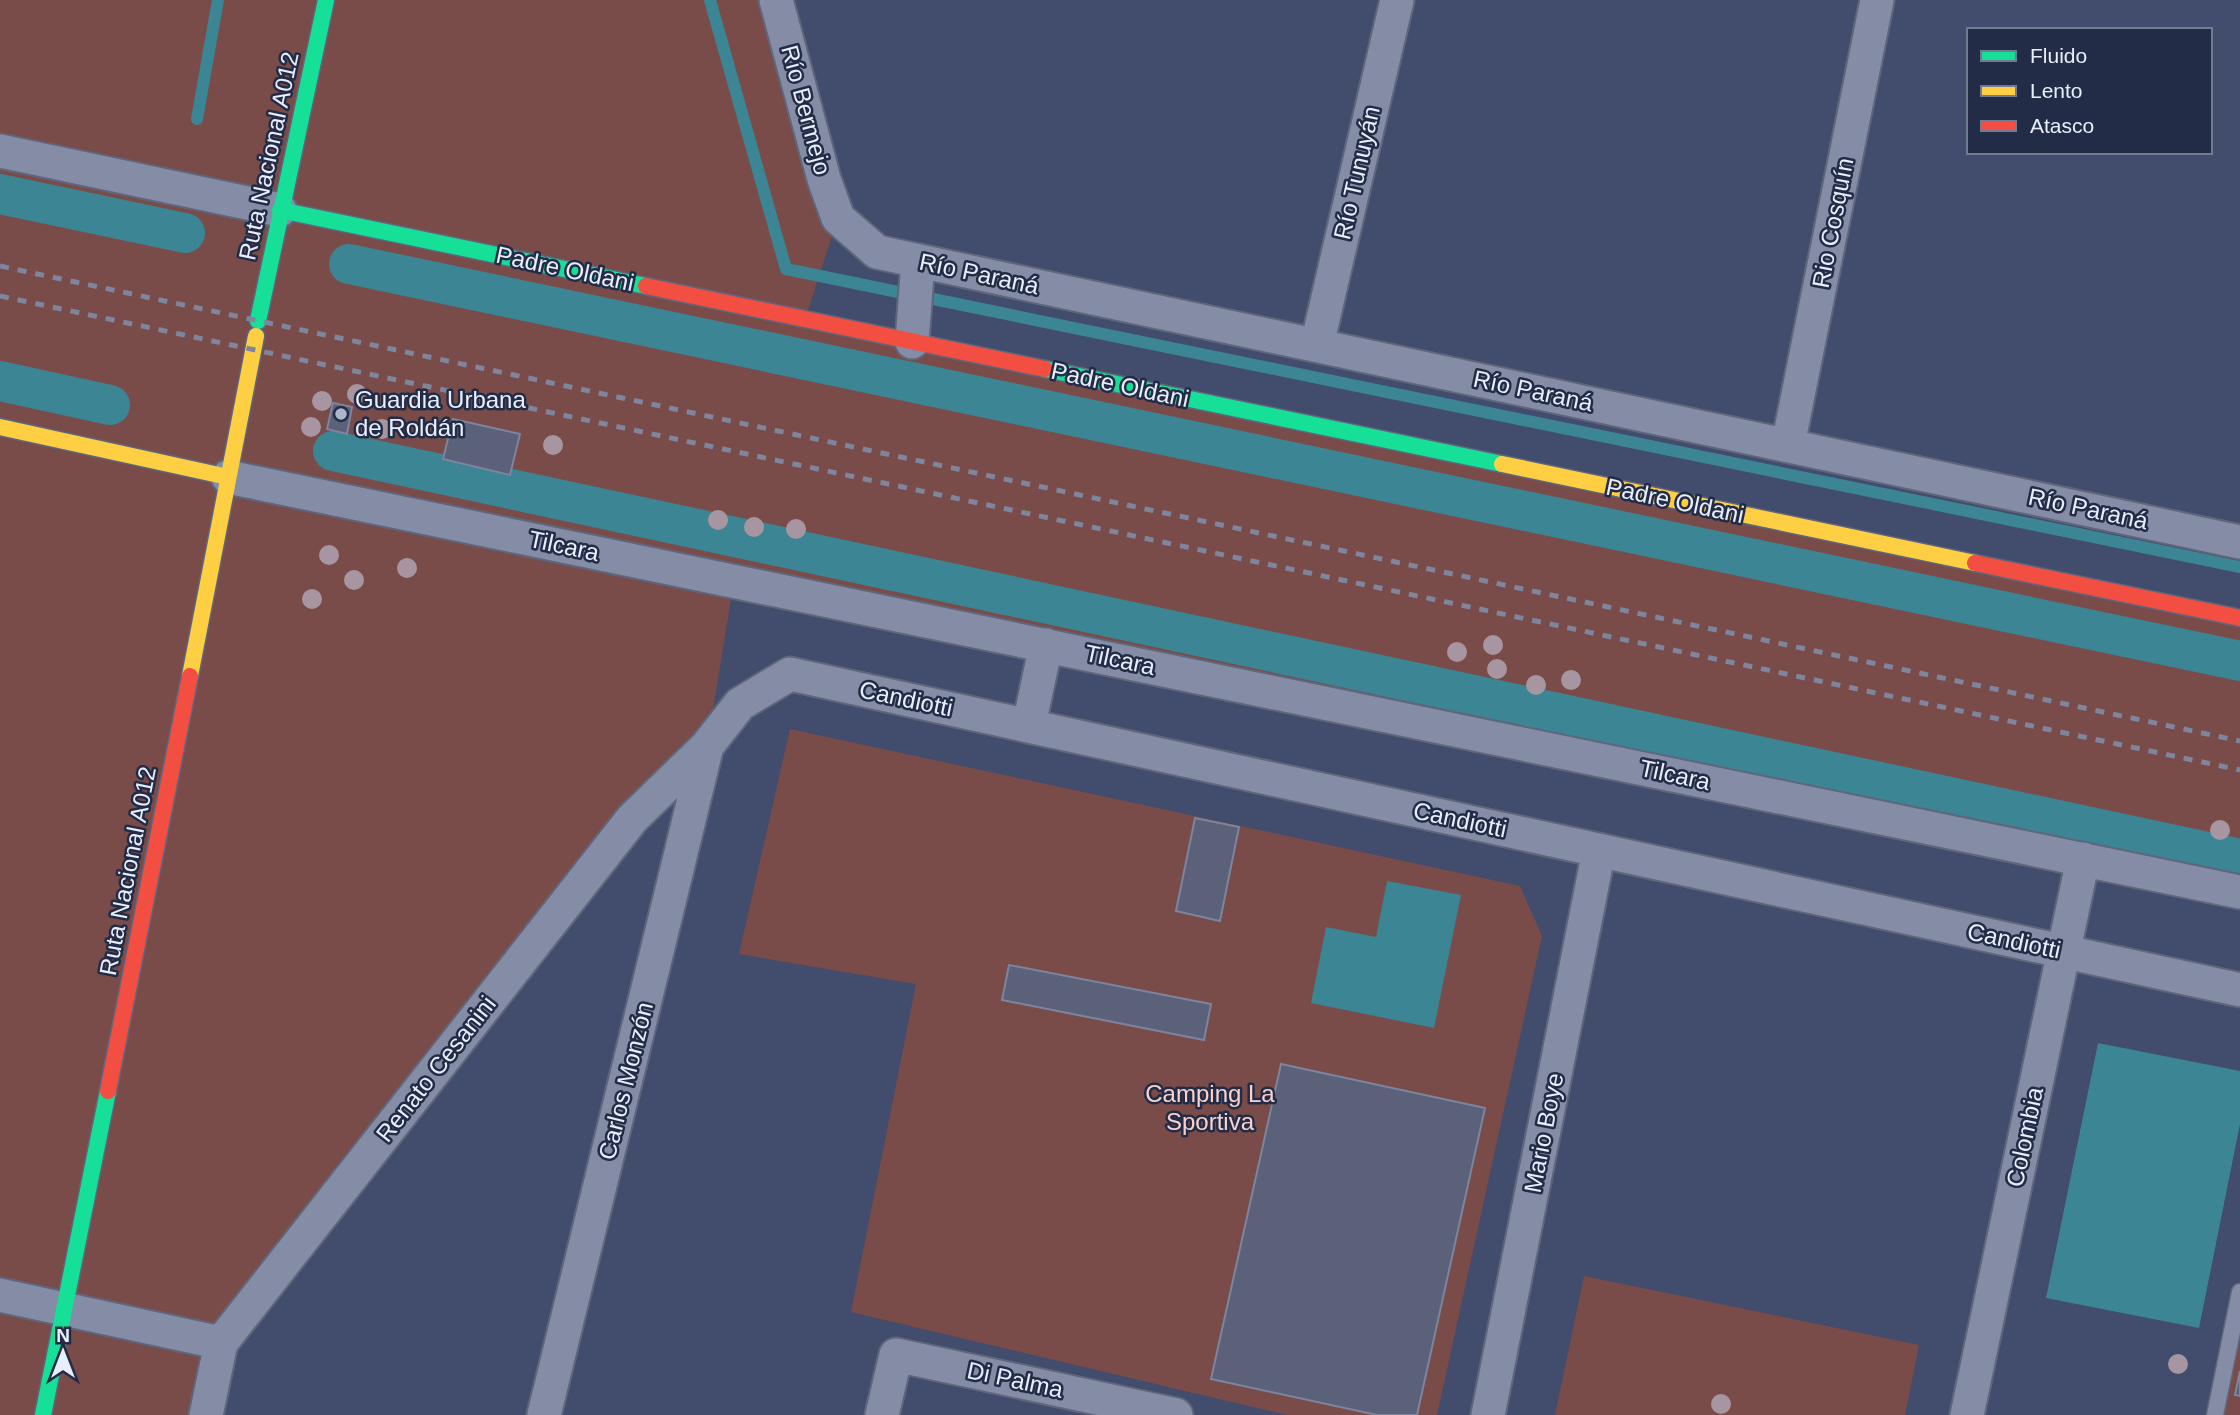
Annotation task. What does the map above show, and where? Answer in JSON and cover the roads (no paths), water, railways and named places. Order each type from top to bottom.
[{"type":"main road","name":"Ruta Nacional A012","points":[[43,1415],[66,1309],[280,210],[326,0]]},
{"type":"main road","name":"Padre Oldani","points":[[280,210],[2240,618]]},
{"type":"main road","name":"Tilcara","points":[[0,428],[228,477]]},
{"type":"street","name":"Río Bermejo","points":[[776,0],[824,179],[838,218]]},
{"type":"street","name":"Río Tunuyán","points":[[1317,345],[1397,0]]},
{"type":"street","name":"Rio Cosquín","points":[[1788,445],[1877,0]]},
{"type":"street","name":"Padre Oldani","points":[[0,151],[280,210]]},
{"type":"street","name":"Río Paraná","points":[[838,218],[877,252],[1788,445],[2239,535]]},
{"type":"street","points":[[912,342],[918,261]]},
{"type":"street","name":"Tilcara","points":[[228,477],[2240,891]]},
{"type":"street","points":[[1029,726],[1046,645]]},
{"type":"street","name":"Candiotti","points":[[707,747],[740,704],[790,674],[2240,990]]},
{"type":"street","name":"Renato Cesanini","points":[[206,1415],[221,1343],[632,819],[707,747]]},
{"type":"street","name":"Carlos Monzón","points":[[544,1415],[707,747]]},
{"type":"street","name":"Mario Boye","points":[[1488,1415],[1599,850]]},
{"type":"street","name":"Colombia","points":[[1967,1415],[2083,859]]},
{"type":"street","points":[[0,1295],[221,1343]]},
{"type":"street","name":"Di Palma","points":[[882,1415],[895,1354],[1176,1415]]},
{"type":"lane","points":[[2215,1415],[2240,1292]]},
{"type":"waterway","points":[[197,119],[218,0]]},
{"type":"waterway","points":[[710,0],[786,269],[898,292]]},
{"type":"waterway","points":[[0,194],[185,233]]},
{"type":"waterway","points":[[349,264],[2240,661]]},
{"type":"waterway","points":[[933,299],[2240,567]]},
{"type":"waterway","points":[[0,381],[110,405]]},
{"type":"waterway","points":[[333,451],[2240,859]]},
{"type":"railway","points":[[0,266],[2240,741]]},
{"type":"railway","points":[[0,296],[2240,770]]},
{"type":"place","name":"Guardia Urbana de Roldán","points":[[341,414]]},
{"type":"park label","name":"Camping La Sportiva","points":[[1210,1108]]}]
